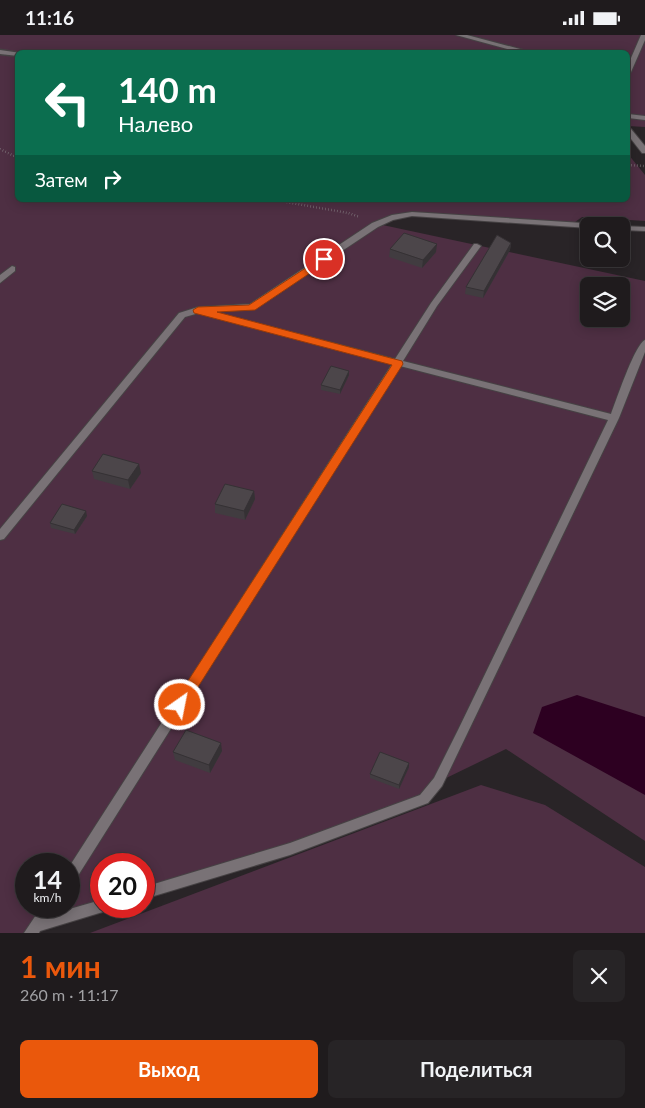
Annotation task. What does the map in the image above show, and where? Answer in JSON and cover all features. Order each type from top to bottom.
[{"type":"street","points":[[0,52],[15,54]]},
{"type":"lane","points":[[460,35],[520,50]]},
{"type":"lane","points":[[630,66],[636,49],[644,35]]},
{"type":"lane","points":[[636,49],[645,50]]},
{"type":"lane","points":[[630,116],[645,118]]},
{"type":"lane","points":[[630,133],[645,151]]},
{"type":"lane","points":[[0,536],[182,315],[198,310],[252,307],[377,223],[397,215],[412,214],[580,225]]},
{"type":"lane","points":[[630,228],[645,229]]},
{"type":"lane","points":[[80,860],[434,305],[477,246]]},
{"type":"lane","points":[[0,280],[12,269]]},
{"type":"lane","points":[[198,310],[398,364],[614,418]]},
{"type":"lane","points":[[155,890],[290,849],[424,799],[438,782],[454,750],[614,418],[645,343]]},
{"type":"lane","points":[[35,929],[90,910]]},
{"type":"lane","points":[[35,929],[42,918]]},
{"type":"path","points":[[0,149],[15,156]]},
{"type":"path","points":[[630,165],[645,167]]},
{"type":"path","points":[[286,202],[348,213],[377,223]]},
{"type":"shaded area","points":[[0,35],[645,35],[645,127],[630,126],[630,50],[15,50],[15,202],[630,202],[630,156],[645,175],[645,221],[630,220],[630,217],[580,217],[571,225],[412,214],[378,224],[626,277],[580,277],[580,327],[630,327],[630,278],[645,281],[645,841],[506,749],[438,782],[424,799],[290,849],[155,890],[155,853],[90,853],[90,909],[80,912],[80,853],[15,853],[15,918],[62,918],[39,925],[31,933],[0,933]]},
{"type":"shaded area","points":[[577,695],[645,717],[645,795],[533,733],[542,707]]},
{"type":"shaded area","points":[[481,785],[545,805],[645,867],[645,933],[90,933],[130,918],[155,918],[155,908]]},
{"type":"building","points":[[404,233],[437,244],[423,260],[390,249]]},
{"type":"building","points":[[497,235],[511,243],[484,291],[466,287]]},
{"type":"building","points":[[331,366],[349,371],[340,390],[321,385]]},
{"type":"building","points":[[103,454],[139,464],[128,480],[92,471]]},
{"type":"building","points":[[225,484],[254,491],[244,511],[215,504]]},
{"type":"building","points":[[62,504],[86,511],[74,530],[50,523]]},
{"type":"building","points":[[186,730],[221,743],[209,765],[173,752]]},
{"type":"building","points":[[380,752],[409,763],[399,785],[370,774]]},
{"type":"route","points":[[180,705],[398,364],[198,310],[237,310],[252,307],[324,259]]}]
